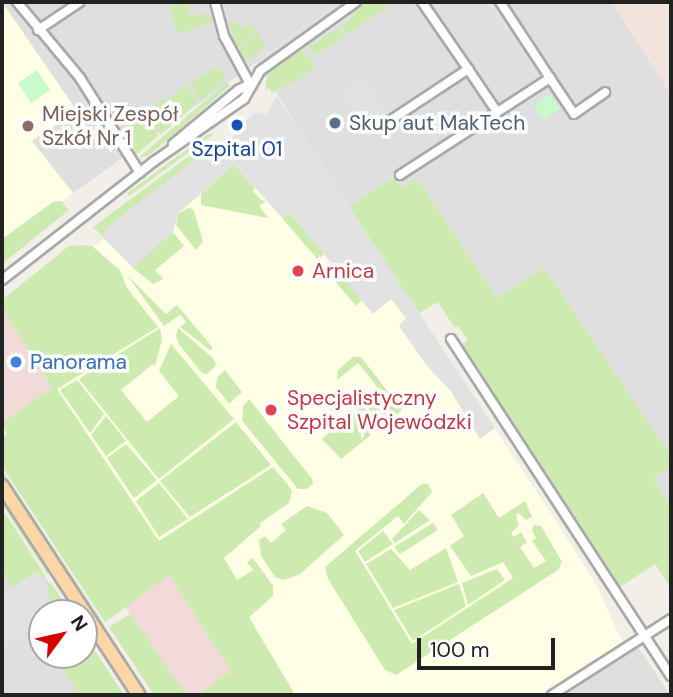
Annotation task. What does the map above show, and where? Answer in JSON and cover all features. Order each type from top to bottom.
[{"type":"main road","points":[[2,486],[139,695]]},
{"type":"street","points":[[17,2],[80,78],[139,173]]},
{"type":"street","points":[[38,30],[80,2]]},
{"type":"street","points":[[215,2],[224,36],[250,84]]},
{"type":"street","points":[[2,280],[153,162],[187,130],[250,84],[272,61],[356,2]]},
{"type":"street","points":[[422,2],[497,112]]},
{"type":"street","points":[[500,2],[574,114],[605,92]]},
{"type":"street","points":[[386,124],[468,69]]},
{"type":"street","points":[[400,176],[550,78]]},
{"type":"street","points":[[451,339],[671,676]]},
{"type":"street","points":[[552,695],[646,638],[671,619]]},
{"type":"shaded area","points":[[2,2],[612,2],[671,95],[671,456],[544,267],[497,298],[417,178],[401,188],[393,177],[348,207],[257,62],[73,193],[2,249]]},
{"type":"shaded area","name":"Miejski Zespół Szkół Nr 1","points":[[2,2],[77,111],[32,141],[73,193],[2,249]]},
{"type":"shaded area","points":[[338,2],[356,2],[352,4],[355,15],[312,45],[307,37],[264,68],[257,58]]},
{"type":"shaded area","points":[[486,2],[505,2],[545,63],[533,71]]},
{"type":"shaded area","points":[[612,2],[671,2],[671,95],[647,57]]},
{"type":"shaded area","points":[[364,78],[393,122],[368,138],[339,94]]},
{"type":"shaded area","points":[[86,89],[125,150],[116,156],[77,94]]},
{"type":"shaded area","name":"Specjalistyczny Szpital Wojewódzki","points":[[277,96],[596,584],[623,644],[542,695],[247,695],[52,387],[85,245],[96,246],[104,239],[105,229],[214,145],[224,149],[232,142],[234,130],[266,114]]},
{"type":"shaded area","points":[[277,96],[495,428],[480,439],[450,390],[427,366],[399,326],[406,318],[391,299],[373,314],[290,213],[282,218],[234,164],[178,214],[173,232],[133,268],[104,239],[105,229],[214,145],[224,149],[232,142],[234,130],[256,112],[266,114]]},
{"type":"shaded area","name":"Panorama","points":[[2,308],[52,387],[2,423]]},
{"type":"shaded area","points":[[671,467],[671,507],[652,478]]},
{"type":"shaded area","points":[[2,511],[60,599],[28,599],[28,669],[98,669],[123,695],[2,695]]},
{"type":"shaded area","points":[[37,571],[48,587],[49,599],[28,599],[28,631],[2,649],[2,595]]},
{"type":"shaded area","points":[[169,575],[231,671],[197,695],[186,695],[125,606]]},
{"type":"shaded area","points":[[638,647],[670,695],[558,695]]},
{"type":"green space","points":[[169,2],[190,2],[189,16],[212,13],[215,21],[177,35]]},
{"type":"green space","points":[[363,2],[394,2],[347,35],[341,25],[355,15],[354,8]]},
{"type":"green space","points":[[236,20],[240,30],[251,23],[257,32],[237,50],[228,24]]},
{"type":"green space","points":[[339,27],[345,36],[314,56],[306,42],[309,40],[312,45]]},
{"type":"green space","points":[[258,33],[266,47],[243,64],[237,51]]},
{"type":"green space","points":[[299,47],[316,65],[305,76],[272,93],[269,88],[265,90],[268,73]]},
{"type":"green space","points":[[217,66],[226,79],[200,101],[189,84]]},
{"type":"green space","points":[[37,70],[50,90],[31,103],[18,83]]},
{"type":"green space","points":[[227,82],[230,86],[179,130],[148,156],[138,158]]},
{"type":"green space","points":[[186,85],[197,103],[179,119],[168,98]]},
{"type":"green space","points":[[550,94],[560,109],[544,120],[534,105]]},
{"type":"green space","points":[[165,99],[177,121],[160,135],[146,111]]},
{"type":"green space","points":[[144,112],[158,136],[137,154],[130,145],[134,143],[130,138],[128,140],[130,122]]},
{"type":"green space","points":[[208,134],[214,134],[129,196],[127,193]]},
{"type":"green space","points":[[212,144],[221,146],[229,156],[216,147],[206,151],[108,241],[93,227],[196,151]]},
{"type":"green space","points":[[234,164],[255,188],[253,191],[261,200],[266,201],[259,206],[268,218],[201,205],[201,194]]},
{"type":"green space","points":[[393,177],[401,188],[417,178],[497,298],[544,267],[671,456],[671,467],[652,478],[671,507],[671,588],[655,564],[620,587],[461,345],[468,340],[458,326],[454,327],[438,302],[419,313],[348,207]]},
{"type":"green space","points":[[61,201],[69,210],[2,264],[2,239],[53,202]]},
{"type":"green space","points":[[190,207],[194,211],[203,241],[196,250],[176,225],[178,214]]},
{"type":"green space","points":[[290,213],[324,254],[318,260],[282,218]]},
{"type":"green space","points":[[173,232],[184,246],[155,270],[163,279],[153,284],[133,268],[133,263]]},
{"type":"green space","points":[[69,246],[92,246],[120,270],[127,288],[158,327],[57,389],[159,541],[273,467],[292,491],[289,503],[260,523],[261,526],[224,558],[237,580],[253,570],[247,562],[253,558],[273,586],[273,596],[249,617],[295,695],[197,695],[231,671],[169,575],[105,622],[98,611],[98,599],[90,599],[2,466],[2,438],[7,434],[2,423],[52,387],[2,308],[2,300]]},
{"type":"green space","points":[[330,262],[362,300],[356,306],[324,268]]},
{"type":"green space","points":[[127,275],[166,314],[177,305],[213,348],[210,350],[180,327],[186,322],[180,315],[164,326]]},
{"type":"green space","points":[[160,328],[162,340],[155,366],[153,364],[121,390],[147,422],[179,396],[159,371],[171,344],[234,419],[159,479],[79,379]]},
{"type":"green space","points":[[178,328],[213,358],[216,365],[207,374],[202,373],[179,344],[176,336]]},
{"type":"green space","points":[[353,357],[361,357],[402,410],[341,459],[322,439],[380,390],[358,363],[337,380],[338,370]]},
{"type":"green space","points":[[225,370],[242,392],[229,404],[216,387],[217,378]]},
{"type":"green space","points":[[77,380],[104,414],[90,433],[60,390]]},
{"type":"green space","points":[[249,399],[312,479],[313,484],[306,489],[298,489],[242,421],[243,406]]},
{"type":"green space","points":[[106,416],[126,441],[106,456],[91,435]]},
{"type":"green space","points":[[236,422],[271,465],[190,517],[160,481]]},
{"type":"green space","points":[[126,444],[157,480],[134,498],[107,458]]},
{"type":"green space","points":[[2,469],[87,599],[83,599],[2,475]]},
{"type":"green space","points":[[159,483],[188,519],[159,537],[136,501]]},
{"type":"green space","points":[[422,484],[428,484],[432,492],[404,524],[398,516],[355,551],[412,644],[513,578],[503,562],[471,576],[450,546],[464,536],[451,515],[483,493],[499,518],[525,501],[532,517],[526,520],[519,513],[516,515],[519,525],[511,533],[514,537],[521,532],[527,542],[520,547],[534,568],[546,561],[532,541],[536,538],[532,531],[534,525],[541,526],[562,562],[558,570],[396,675],[385,670],[328,579],[325,567]]},
{"type":"green space","points":[[2,498],[48,568],[48,575],[2,504]]},
{"type":"green space","points":[[307,506],[327,513],[344,535],[300,574],[283,580],[275,577],[261,556],[259,540],[265,536],[271,543],[286,530],[281,524]]},
{"type":"green space","points":[[2,509],[45,575],[42,578],[37,572],[13,588],[2,572]]},
{"type":"green space","points":[[419,510],[430,520],[395,543],[392,539]]},
{"type":"green space","points":[[433,523],[438,530],[400,554],[394,547]]},
{"type":"green space","points":[[383,531],[393,544],[365,562],[358,551]]},
{"type":"green space","points":[[446,548],[458,582],[393,608],[366,564],[391,549],[410,570]]},
{"type":"green space","points":[[497,569],[505,580],[468,605],[462,583]]},
{"type":"green space","points":[[51,583],[62,599],[47,599],[47,586]]},
{"type":"green space","points":[[459,584],[466,606],[413,641],[394,610]]},
{"type":"green space","points":[[131,614],[186,695],[154,695],[109,627]]},
{"type":"green space","points":[[98,655],[124,695],[80,695],[63,669],[98,669]]},
{"type":"place","name":"Skup aut MakTech","points":[[335,123]]},
{"type":"place","name":"Szpital 01","points":[[237,125]]},
{"type":"place","name":"Miejski Zespół Szkół Nr 1","points":[[28,126]]},
{"type":"place","name":"Arnica","points":[[298,271]]},
{"type":"place","name":"Panorama","points":[[16,362]]},
{"type":"place","name":"Specjalistyczny Szpital Wojewódzki","points":[[271,410]]}]
